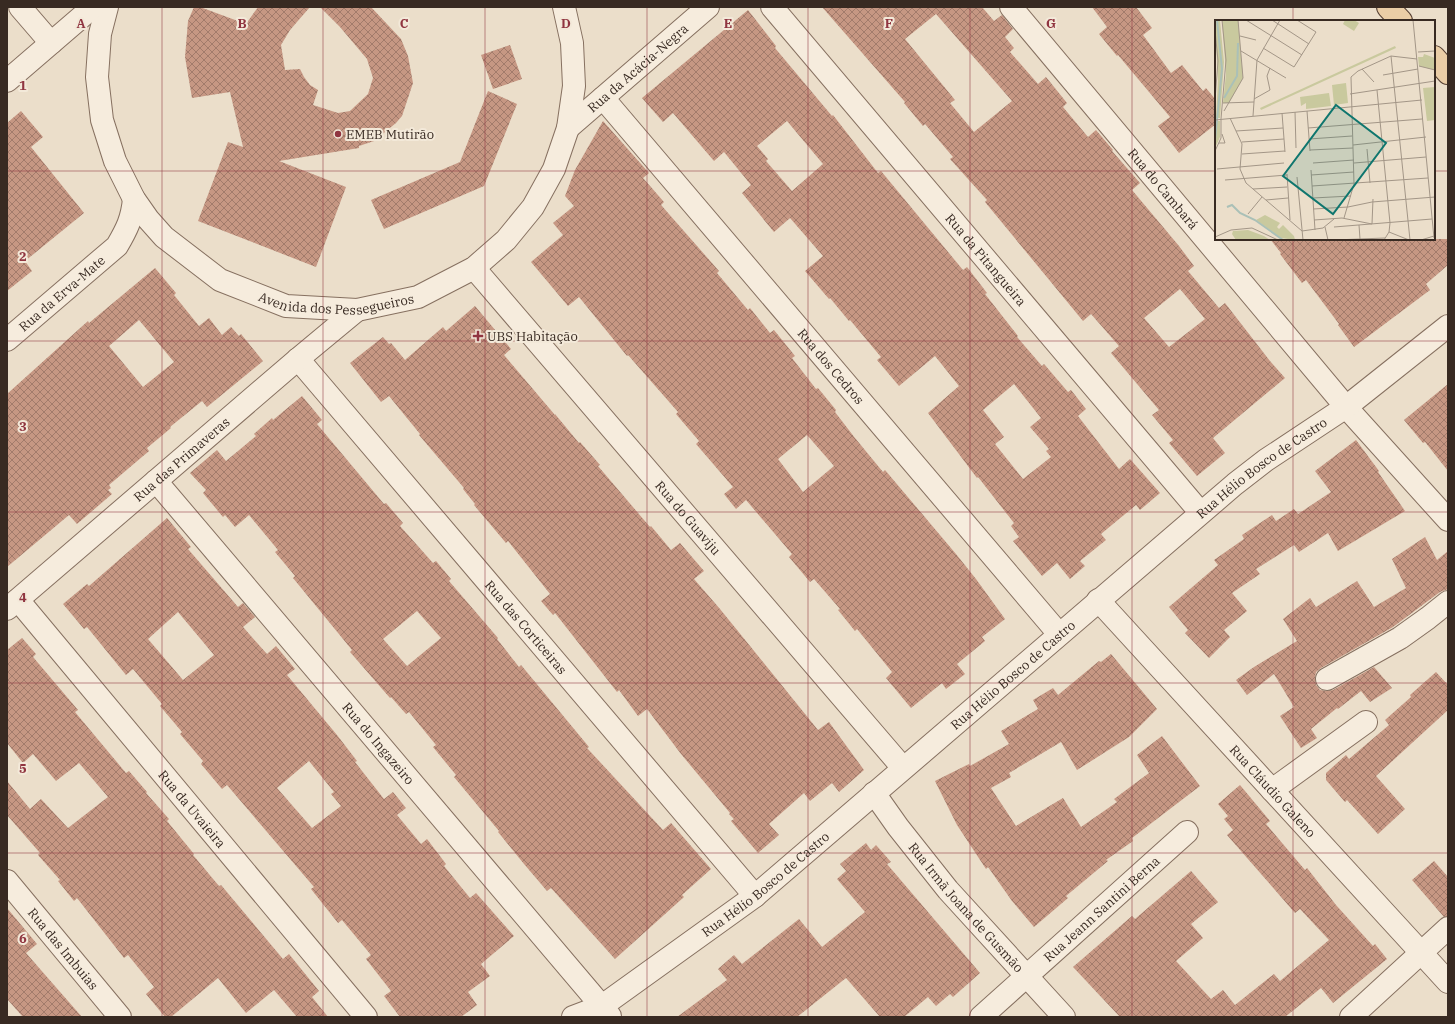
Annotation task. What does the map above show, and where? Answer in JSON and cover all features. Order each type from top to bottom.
[{"type":"main road","points":[[1388,7],[1400,20]]},
{"type":"main road","points":[[1435,58],[1448,73]]},
{"type":"street","points":[[20,7],[51,43]]},
{"type":"street","points":[[7,81],[93,7]]},
{"type":"street","name":"Avenida dos Pessegueiros","points":[[107,7],[100,34],[97,77],[102,120],[115,161],[134,199],[164,237],[220,280],[286,306],[357,310],[418,297],[474,268],[506,240],[533,207],[554,169],[568,128],[574,79],[572,43],[564,7]]},
{"type":"street","name":"Rua da Acácia-Negra","points":[[568,128],[708,7]]},
{"type":"street","name":"Rua da Pitangueira","points":[[772,7],[1200,512]]},
{"type":"street","name":"Rua do Cambará","points":[[1011,7],[1346,407],[1448,520]]},
{"type":"street","name":"Rua dos Cedros","points":[[603,98],[1059,634]]},
{"type":"street","name":"Rua da Erva-Mate","points":[[117,246],[132,215],[134,199]]},
{"type":"street","name":"Rua da Erva-Mate","points":[[7,340],[117,246],[135,238],[147,236],[164,237]]},
{"type":"street","name":"Rua do Guaviju","points":[[474,268],[903,768]]},
{"type":"street","name":"Rua das Primaveras","points":[[12,605],[357,310]]},
{"type":"street","name":"Rua Hélio Bosco de Castro","points":[[573,1017],[606,1012],[755,896],[1234,484],[1266,460],[1346,407],[1448,326]]},
{"type":"street","name":"Rua das Corticeiras","points":[[298,359],[755,896]]},
{"type":"street","name":"Rua do Ingazeiro","points":[[156,481],[606,1012]]},
{"type":"street","name":"Rua Cláudio Galeno","points":[[1098,600],[1448,982]]},
{"type":"street","points":[[1327,679],[1400,638],[1448,602]]},
{"type":"street","name":"Rua da Uvaieira","points":[[12,605],[366,1017]]},
{"type":"street","points":[[1272,790],[1366,722]]},
{"type":"street","name":"Rua Irmã Joana de Gusmão","points":[[874,793],[898,827],[938,878],[1064,1017]]},
{"type":"street","name":"Rua Jeann Santini Berna","points":[[981,1017],[1187,832]]},
{"type":"street","name":"Rua das Imbuias","points":[[7,881],[120,1017]]},
{"type":"street","points":[[1351,1017],[1448,928]]},
{"type":"building","points":[[194,7],[200,7],[246,24],[258,7],[310,7],[290,30],[281,45],[285,70],[300,69],[310,85],[318,90],[313,105],[338,113],[350,111],[368,94],[373,78],[367,59],[340,27],[320,7],[371,7],[401,39],[408,56],[413,83],[402,116],[396,123],[374,141],[359,146],[359,148],[279,161],[346,187],[316,267],[198,221],[228,142],[243,147],[230,92],[192,98],[185,57],[188,21]]},
{"type":"building","points":[[822,7],[982,7],[994,21],[1002,15],[1013,29],[1005,37],[1014,48],[1010,52],[1038,84],[1046,77],[1067,103],[1063,107],[1088,137],[1096,130],[1113,150],[1112,151],[1140,183],[1132,190],[1194,266],[1188,271],[1219,308],[1225,303],[1285,378],[1213,438],[1225,453],[1197,476],[1169,443],[1173,440],[1152,415],[1159,410],[1111,353],[1119,346],[1091,314],[1083,321],[985,202],[987,200],[950,159],[953,157],[925,124],[923,126],[904,103],[905,102]],"holes":[[[936,14],[1012,101],[974,132],[950,103],[955,100],[905,39]],[[1180,289],[1205,319],[1169,347],[1144,318]]]},
{"type":"building","points":[[1092,7],[1136,7],[1152,28],[1143,35],[1171,73],[1182,65],[1203,91],[1206,88],[1215,99],[1215,125],[1179,153],[1158,126],[1170,117],[1099,34],[1107,27]]},
{"type":"building","points":[[748,10],[776,46],[775,48],[832,116],[833,115],[878,173],[881,171],[963,270],[967,267],[987,293],[985,294],[1018,336],[1017,337],[1042,366],[1044,364],[1068,392],[1071,390],[1086,409],[1078,416],[1119,469],[1130,459],[1160,493],[1140,510],[1136,505],[1101,534],[1106,540],[1080,561],[1085,566],[1070,579],[1057,563],[1042,576],[1013,541],[1019,537],[1011,526],[1014,523],[978,477],[977,478],[928,413],[959,386],[935,356],[899,386],[877,360],[881,357],[850,320],[849,321],[805,271],[823,256],[790,218],[774,232],[742,193],[751,185],[724,152],[714,161],[673,113],[663,122],[642,98]],"holes":[[[787,121],[823,164],[792,191],[766,161],[768,159],[757,146]],[[1014,384],[1041,418],[1030,427],[1049,449],[1046,451],[1051,457],[1023,479],[995,444],[1004,437],[983,410]]]},
{"type":"building","points":[[510,45],[522,79],[493,89],[481,55]]},
{"type":"building","points":[[488,91],[517,104],[484,186],[384,229],[371,200],[460,162]]},
{"type":"building","points":[[21,111],[43,137],[31,147],[84,213],[25,261],[32,271],[7,291],[7,123]]},
{"type":"building","points":[[603,121],[649,173],[643,178],[664,202],[661,205],[719,271],[717,273],[748,310],[750,308],[770,333],[774,330],[795,356],[792,358],[816,389],[818,388],[836,410],[835,412],[855,438],[883,472],[885,470],[956,554],[1005,619],[982,637],[985,641],[957,664],[965,674],[946,689],[942,683],[911,708],[886,678],[892,672],[857,629],[855,631],[838,610],[840,609],[814,579],[810,582],[789,557],[792,554],[746,500],[736,509],[724,494],[733,487],[696,444],[699,441],[676,414],[678,412],[628,355],[627,356],[579,297],[568,306],[531,262],[563,235],[553,223],[574,206],[565,196],[575,170]],"holes":[[[807,435],[834,466],[803,492],[778,459]]]},
{"type":"building","points":[[1448,239],[1448,265],[1426,284],[1430,290],[1354,347],[1338,325],[1339,324],[1306,280],[1302,283],[1280,254],[1281,253],[1271,240]]},
{"type":"building","points":[[155,268],[176,293],[174,295],[199,326],[209,318],[222,335],[231,327],[239,336],[241,334],[263,361],[207,407],[202,401],[170,427],[171,428],[147,448],[149,451],[109,485],[111,488],[108,490],[112,494],[77,524],[69,515],[7,567],[7,394],[88,321],[89,323]],"holes":[[[139,320],[174,362],[143,387],[109,346]]]},
{"type":"building","points":[[475,306],[511,349],[504,355],[579,443],[580,442],[600,465],[598,466],[650,527],[651,526],[671,550],[680,543],[704,571],[694,579],[818,730],[829,722],[864,770],[839,792],[832,783],[810,801],[804,793],[769,824],[779,835],[758,853],[731,821],[734,819],[729,814],[730,813],[681,754],[647,709],[638,716],[619,690],[617,692],[555,613],[553,615],[541,601],[550,594],[508,541],[506,543],[474,505],[475,504],[463,489],[464,488],[419,435],[420,434],[389,396],[381,402],[350,363],[383,337],[389,344],[391,343],[405,360],[443,327],[446,331]]},
{"type":"building","points":[[1448,384],[1448,471],[1425,442],[1423,443],[1404,420]]},
{"type":"building","points":[[302,396],[322,420],[317,424],[384,504],[386,503],[403,523],[400,526],[433,563],[436,561],[451,579],[449,581],[498,638],[497,639],[519,667],[521,665],[589,747],[587,748],[663,830],[671,823],[711,869],[682,895],[684,897],[615,959],[551,888],[547,891],[524,864],[498,832],[499,831],[454,777],[456,775],[433,747],[436,745],[409,712],[406,714],[391,697],[390,698],[350,652],[352,650],[293,578],[295,576],[275,552],[278,550],[249,515],[235,527],[225,515],[223,517],[203,493],[206,490],[190,473],[217,450],[226,461],[256,436],[254,434],[272,418],[273,420]],"holes":[[[417,611],[441,638],[407,666],[383,639]]]},
{"type":"building","points":[[1356,440],[1379,471],[1378,472],[1405,511],[1338,551],[1328,533],[1299,552],[1294,545],[1256,569],[1260,574],[1232,593],[1247,611],[1224,630],[1230,637],[1209,658],[1185,633],[1188,630],[1169,607],[1218,565],[1214,560],[1244,539],[1242,535],[1272,515],[1276,521],[1294,509],[1298,514],[1331,492],[1315,471]]},
{"type":"building","points":[[167,518],[191,547],[188,549],[238,607],[243,603],[255,617],[243,627],[267,654],[276,646],[295,669],[287,675],[337,735],[357,761],[355,762],[384,799],[393,792],[406,808],[397,815],[421,844],[427,839],[446,864],[444,866],[470,898],[476,893],[514,936],[481,964],[490,976],[468,992],[477,1005],[461,1017],[400,1017],[384,996],[391,991],[366,959],[371,955],[342,920],[338,923],[311,889],[314,887],[227,785],[222,789],[201,764],[203,761],[180,734],[182,732],[160,706],[162,704],[133,669],[126,675],[87,627],[84,629],[63,604],[87,584],[89,586]],"holes":[[[178,612],[214,655],[183,680],[148,639]],[[309,761],[334,792],[331,794],[341,806],[312,828],[277,788]]]},
{"type":"building","points":[[1425,537],[1437,560],[1448,551],[1448,589],[1440,592],[1393,627],[1316,672],[1316,685],[1320,690],[1327,691],[1333,690],[1374,667],[1392,688],[1370,702],[1361,691],[1311,729],[1317,738],[1301,748],[1280,716],[1294,707],[1274,674],[1247,695],[1236,680],[1254,667],[1297,641],[1283,619],[1310,598],[1316,607],[1357,581],[1374,607],[1406,588],[1392,559]]},
{"type":"building","points":[[22,638],[36,654],[33,657],[78,710],[75,712],[126,773],[129,771],[147,792],[146,793],[169,819],[167,821],[194,854],[193,855],[219,886],[221,885],[283,959],[289,954],[319,991],[312,997],[328,1017],[297,1017],[274,990],[246,1013],[218,978],[171,1017],[165,1017],[146,994],[154,987],[128,955],[124,958],[77,898],[74,901],[58,881],[60,880],[38,855],[40,853],[7,815],[7,781],[30,809],[41,799],[68,828],[108,797],[79,763],[56,781],[33,754],[23,763],[7,743],[7,650]]},
{"type":"building","points":[[1111,654],[1157,709],[1129,737],[1077,770],[1061,742],[1009,773],[1011,777],[991,788],[1016,826],[1063,798],[1081,827],[1117,802],[1114,799],[1149,773],[1137,755],[1162,736],[1200,786],[1132,838],[1133,841],[1106,860],[1108,861],[1066,896],[1068,898],[1034,927],[1012,901],[988,867],[986,869],[957,825],[935,781],[969,764],[970,766],[1009,744],[1001,731],[1038,709],[1033,700],[1053,688],[1058,695],[1099,661],[1101,662]]},
{"type":"building","points":[[1436,672],[1448,685],[1448,710],[1376,776],[1405,809],[1378,834],[1347,800],[1345,802],[1326,780],[1326,773],[1346,755],[1349,759],[1389,725],[1385,720]]},
{"type":"building","points":[[1240,785],[1270,821],[1266,824],[1305,870],[1307,868],[1336,905],[1373,946],[1375,944],[1387,959],[1333,1003],[1321,988],[1285,1017],[1120,1017],[1073,967],[1132,916],[1135,919],[1191,871],[1218,902],[1191,924],[1203,938],[1176,961],[1211,999],[1223,990],[1235,1005],[1274,974],[1280,981],[1329,940],[1300,909],[1295,913],[1227,835],[1233,830],[1224,819],[1228,816],[1218,804]]},
{"type":"building","points":[[866,843],[871,850],[876,845],[891,862],[887,864],[980,973],[953,997],[950,994],[936,1006],[928,997],[904,1017],[880,1017],[846,978],[797,1017],[677,1017],[727,980],[718,969],[734,955],[742,964],[799,919],[822,947],[865,912],[837,879],[846,871],[840,864]]},
{"type":"building","points":[[1434,861],[1448,877],[1448,916],[1444,917],[1412,880]]},
{"type":"building","points":[[7,908],[37,944],[26,953],[82,1017],[23,1017],[7,999]]},
{"type":"place","name":"EMEB Mutirão","points":[[338,134]]},
{"type":"place","name":"UBS Habitação","points":[[478,336]]}]
